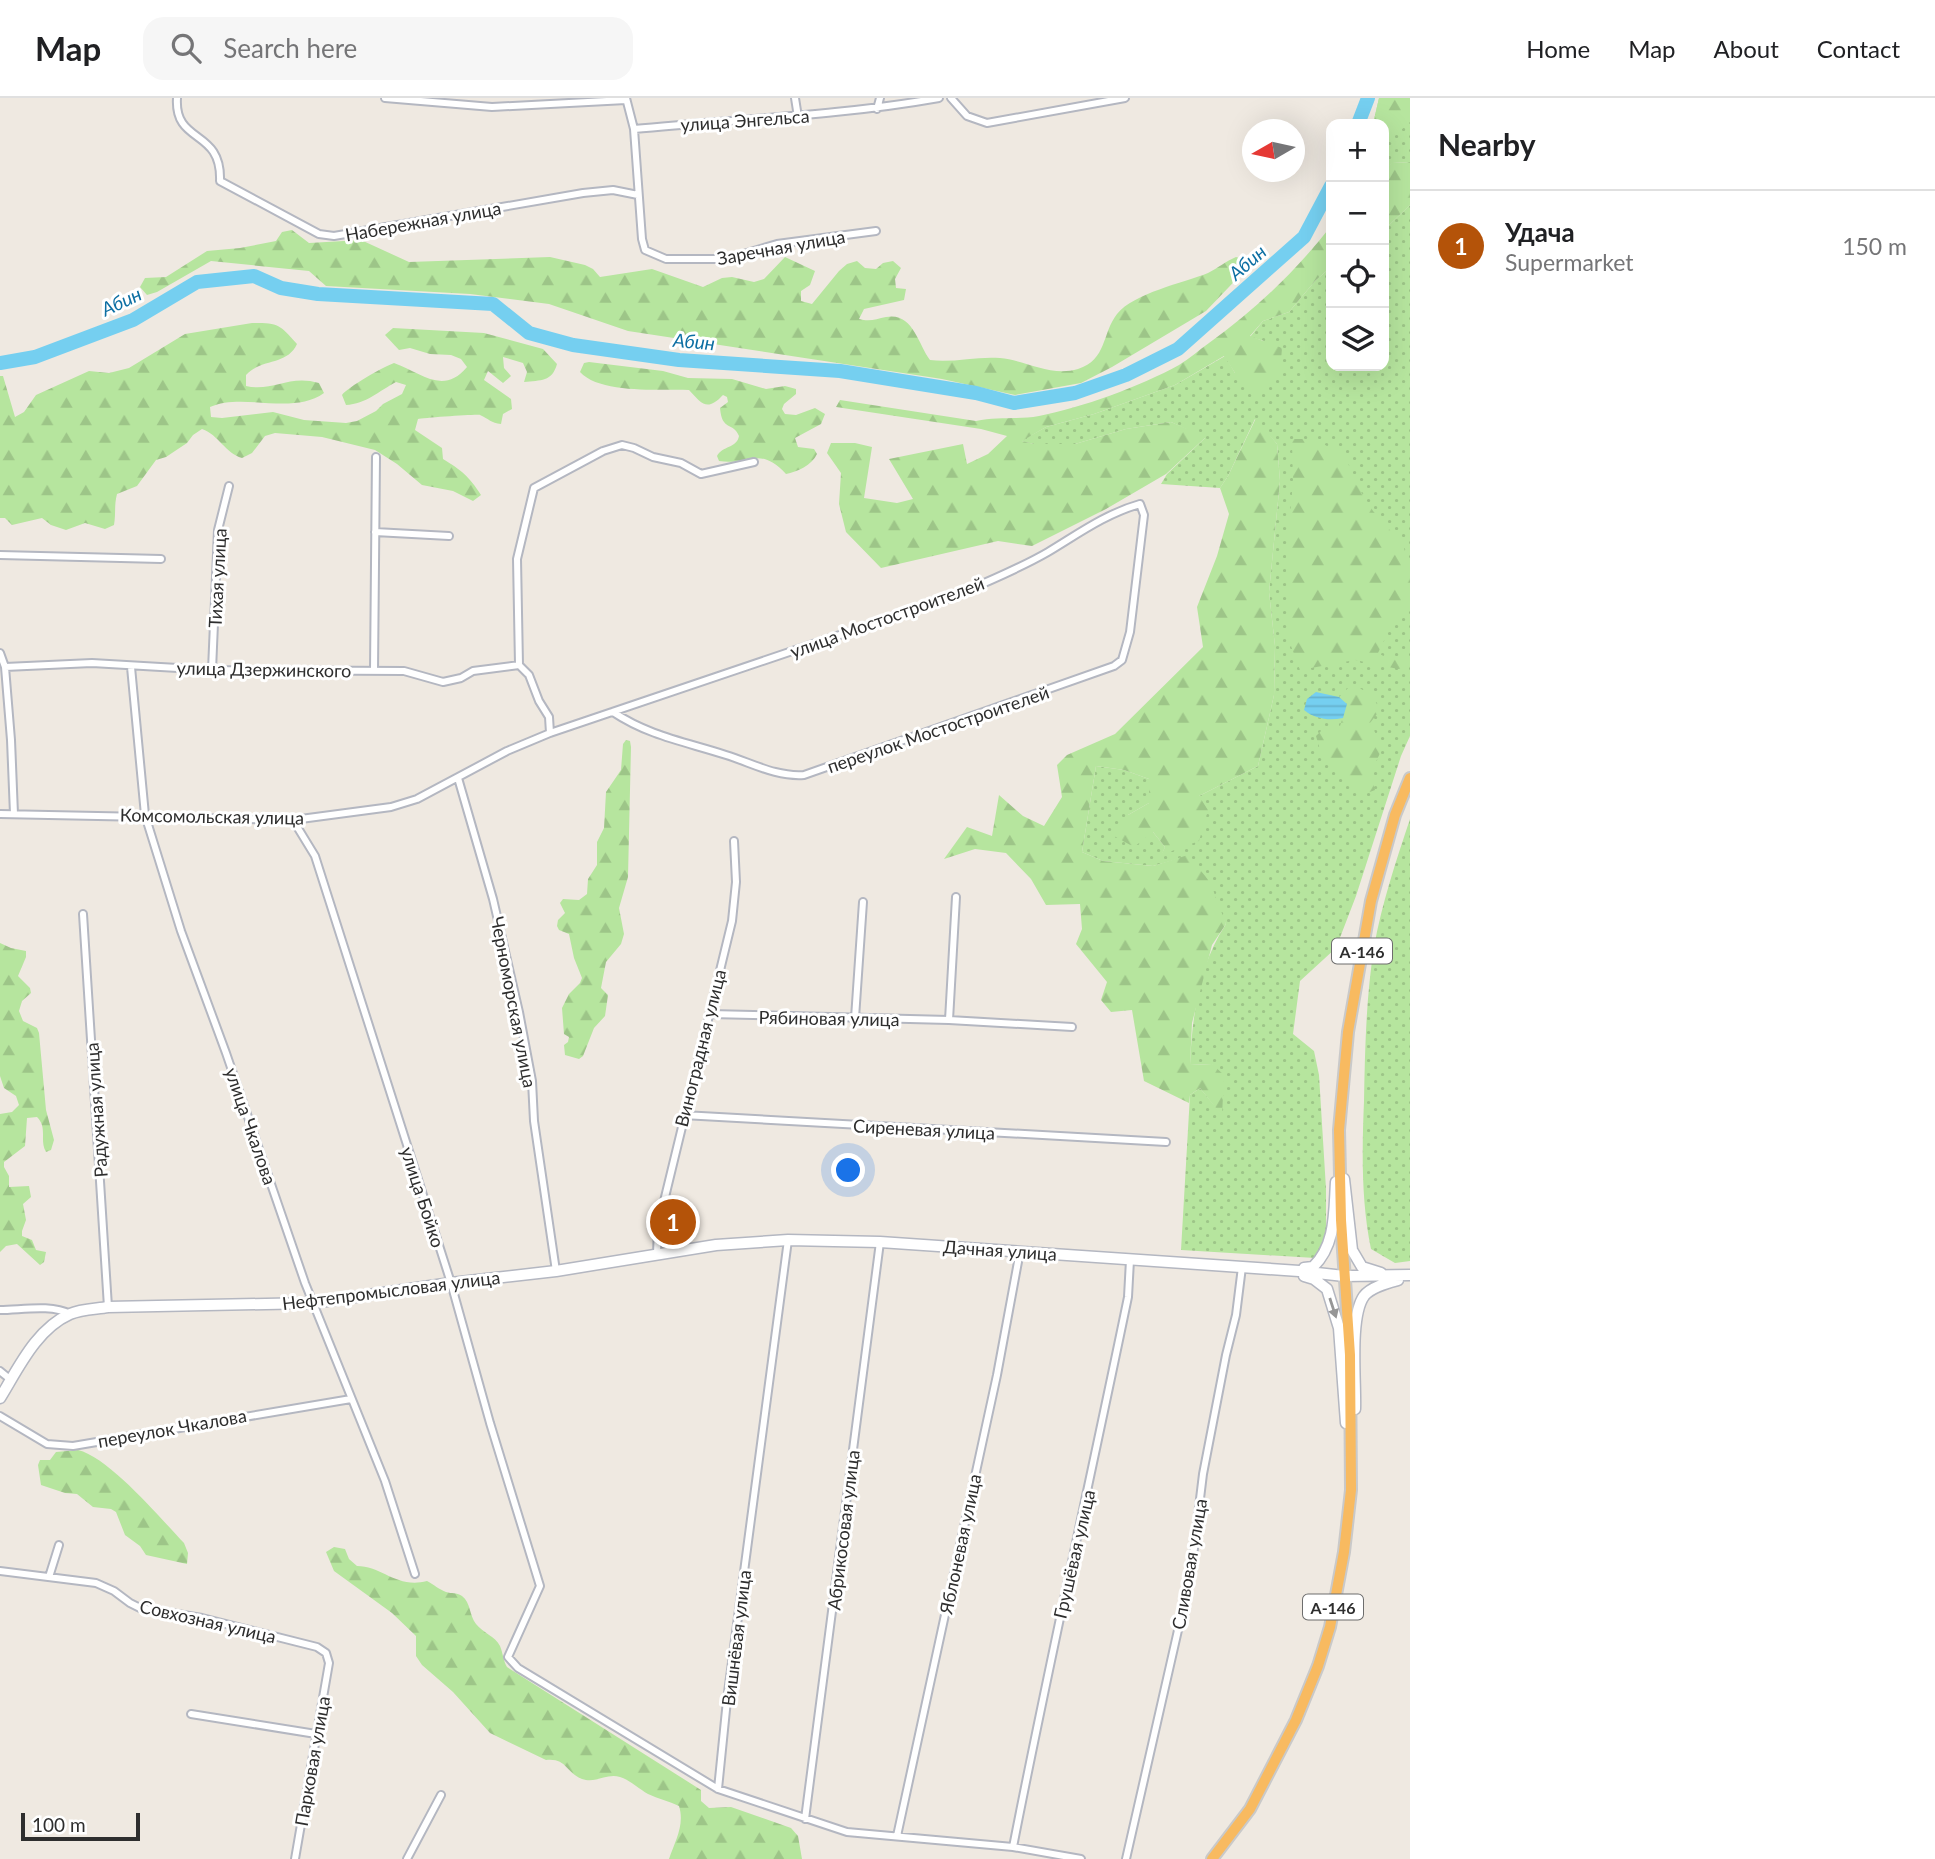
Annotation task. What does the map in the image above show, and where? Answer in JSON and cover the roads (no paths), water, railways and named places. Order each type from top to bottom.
[{"type":"highway","name":"А-146","points":[[1212,1859],[1250,1809],[1296,1720],[1318,1666],[1330,1626],[1344,1552],[1351,1490],[1350,1355],[1344,1276],[1339,1130],[1348,1032],[1371,901],[1395,816],[1410,778]]},
{"type":"main road","points":[[1283,1269],[1313,1267],[1323,1257],[1333,1229],[1339,1130]]},
{"type":"main road","points":[[1339,1130],[1352,1250],[1362,1267],[1377,1273],[1410,1275]]},
{"type":"main road","name":"Дачная улица","points":[[657,1254],[716,1245],[788,1240],[880,1242],[1283,1269],[1344,1276],[1410,1275]]},
{"type":"main road","name":"Нефтепромысловая улица","points":[[70,1314],[108,1307],[313,1303],[556,1271],[657,1254]]},
{"type":"main road","points":[[1283,1269],[1314,1279],[1327,1289],[1339,1328],[1351,1490]]},
{"type":"main road","points":[[1351,1490],[1356,1389],[1355,1315],[1365,1295],[1381,1285],[1410,1275]]},
{"type":"main road","points":[[0,1398],[23,1359],[48,1328],[70,1314]]},
{"type":"street","name":"Набережная улица","points":[[177,98],[178,119],[183,126],[210,146],[218,158],[220,181],[319,234],[334,236],[583,193],[613,190],[638,195]]},
{"type":"street","points":[[385,98],[492,107],[626,99],[634,129],[639,175],[638,195]]},
{"type":"street","points":[[795,98],[798,117]]},
{"type":"street","points":[[877,109],[880,98]]},
{"type":"street","name":"улица Энгельса","points":[[634,129],[877,109],[939,98]]},
{"type":"street","points":[[951,98],[967,116],[987,123],[1125,98]]},
{"type":"street","name":"Заречная улица","points":[[638,195],[645,250],[666,259],[727,259],[777,244],[876,231]]},
{"type":"street","points":[[551,733],[549,717],[539,702],[529,675],[519,665],[517,559],[534,488],[603,451],[622,445],[653,457],[681,463],[701,474],[754,462]]},
{"type":"street","points":[[374,671],[376,457]]},
{"type":"street","name":"Тихая улица","points":[[212,670],[218,530],[229,486]]},
{"type":"street","name":"улица Мостостроителей","points":[[614,712],[949,598],[1047,553],[1092,524],[1124,509],[1140,504],[1144,515]]},
{"type":"street","name":"переулок Мостостроителей","points":[[614,712],[650,733],[727,755],[773,772],[790,776],[804,775],[1114,666],[1122,660],[1130,632],[1144,515]]},
{"type":"street","points":[[375,532],[449,536]]},
{"type":"street","points":[[0,555],[160,559]]},
{"type":"street","points":[[0,653],[5,667],[14,814]]},
{"type":"street","name":"улица Дзержинского","points":[[5,667],[92,663],[212,670],[404,671],[443,682],[461,678],[473,671],[519,665]]},
{"type":"street","name":"улица Чкалова","points":[[131,667],[145,816],[181,931],[313,1303],[385,1481],[415,1574]]},
{"type":"street","name":"Комсомольская улица","points":[[0,814],[293,820],[391,807],[417,799],[507,751],[614,712]]},
{"type":"street","name":"Черноморская улица","points":[[458,778],[493,899],[519,1012],[532,1082],[534,1121],[556,1271]]},
{"type":"street","name":"улица Бойко","points":[[293,820],[315,856],[451,1283],[540,1586],[508,1657],[517,1668],[718,1789]]},
{"type":"street","name":"Виноградная улица","points":[[657,1254],[658,1226],[683,1115],[732,921],[736,861],[734,841]]},
{"type":"street","points":[[949,1020],[956,897]]},
{"type":"street","points":[[855,1018],[863,902]]},
{"type":"street","name":"Радужная улица","points":[[83,914],[108,1307]]},
{"type":"street","name":"Рябиновая улица","points":[[710,1014],[949,1020],[1072,1027]]},
{"type":"street","name":"Сиреневая улица","points":[[683,1115],[1166,1142]]},
{"type":"street","name":"Вишнёвая улица","points":[[718,1789],[788,1240]]},
{"type":"street","name":"Абрикосовая улица","points":[[806,1819],[880,1242]]},
{"type":"street","name":"Яблоневая улица","points":[[897,1836],[998,1374],[1020,1251]]},
{"type":"street","name":"Грушёвая улица","points":[[1013,1847],[1065,1587],[1081,1525],[1128,1297],[1130,1259]]},
{"type":"street","name":"Сливовая улица","points":[[1126,1859],[1191,1573],[1203,1474],[1236,1315],[1242,1267]]},
{"type":"street","name":"Нефтепромысловая улица","points":[[0,1310],[52,1309],[70,1314]]},
{"type":"street","points":[[0,1371],[11,1380]]},
{"type":"street","name":"переулок Чкалова","points":[[0,1416],[47,1444],[73,1446],[351,1399]]},
{"type":"street","points":[[49,1577],[59,1545]]},
{"type":"street","name":"Совхозная улица","points":[[0,1571],[96,1583],[140,1608],[202,1618],[317,1647],[326,1653],[329,1663]]},
{"type":"street","name":"Парковая улица","points":[[295,1859],[329,1663]]},
{"type":"street","points":[[191,1714],[316,1734]]},
{"type":"street","points":[[718,1789],[847,1832],[1013,1847],[1081,1859]]},
{"type":"street","points":[[408,1859],[441,1796]]},
{"type":"water","points":[[1316,692],[1339,697],[1347,704],[1343,718],[1322,718],[1304,710],[1307,699]]},
{"type":"waterway","name":"Абин","points":[[1360,119],[1368,98]]},
{"type":"waterway","name":"Абин","points":[[0,363],[35,357],[133,320],[197,282],[254,276],[281,288],[318,294],[493,304],[529,333],[573,345],[679,360],[840,371],[976,393],[1014,403],[1075,393],[1126,375],[1178,349],[1304,237],[1326,195]]},
{"type":"place","name":"Удача","points":[[673,1222]]}]
